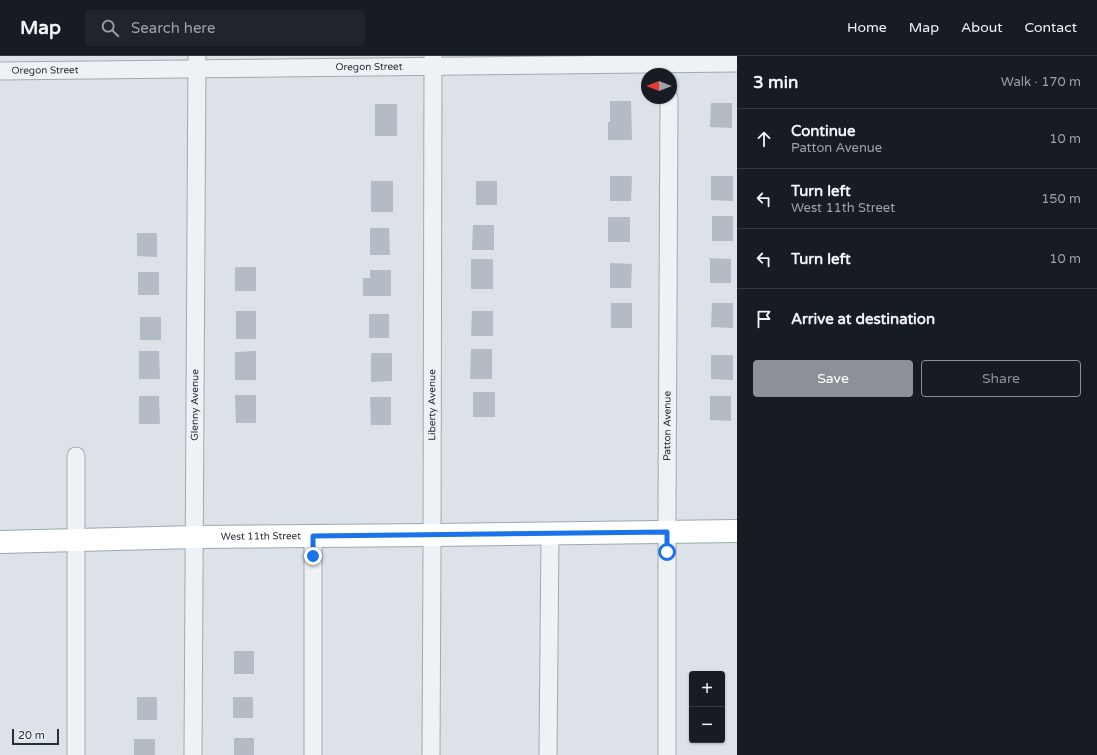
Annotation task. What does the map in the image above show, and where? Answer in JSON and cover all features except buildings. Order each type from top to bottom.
[{"type":"main road","name":"West 11th Street","points":[[0,542],[195,537],[737,531]]},
{"type":"street","name":"Oregon Street","points":[[0,72],[197,62],[433,61],[669,64],[737,62]]},
{"type":"street","name":"Liberty Avenue","points":[[431,755],[433,61]]},
{"type":"street","name":"Glenny Avenue","points":[[194,755],[197,62]]},
{"type":"street","name":"Patton Avenue","points":[[667,755],[669,104]]},
{"type":"street","points":[[76,456],[76,755]]},
{"type":"street","points":[[548,755],[550,534]]},
{"type":"street","points":[[313,536],[313,755]]},
{"type":"route","points":[[313,556],[313,536],[667,532],[667,552]]}]
